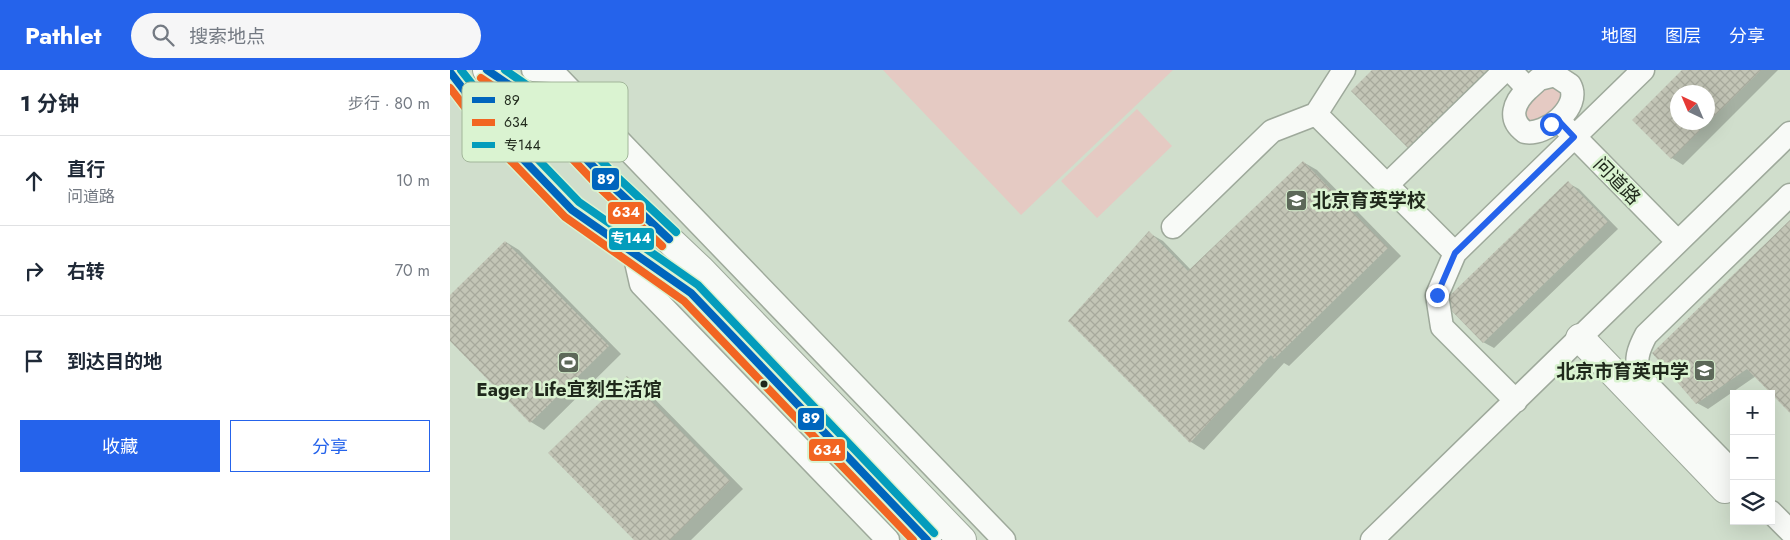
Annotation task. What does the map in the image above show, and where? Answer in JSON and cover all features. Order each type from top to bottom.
[{"type":"main road","points":[[487,70],[505,82]]},
{"type":"main road","points":[[526,162],[572,210],[691,292],[927,540]]},
{"type":"main road","points":[[589,162],[701,270],[962,540]]},
{"type":"main road","points":[[1580,338],[1730,481]]},
{"type":"street","points":[[533,70],[552,71],[563,82]]},
{"type":"street","points":[[1174,227],[1272,131],[1316,114],[1344,70]]},
{"type":"street","points":[[1387,185],[1505,70]]},
{"type":"street","points":[[1510,70],[1528,89]]},
{"type":"street","points":[[1516,401],[1442,327],[1437,295],[1455,253],[1643,70]]},
{"type":"street","points":[[1549,75],[1559,76],[1571,88],[1572,97],[1566,110],[1544,130],[1534,133],[1525,132],[1517,125],[1514,118],[1515,104],[1528,89],[1539,79],[1549,75]]},
{"type":"street","points":[[1316,114],[1455,253]]},
{"type":"street","name":"问道路","points":[[1557,119],[1678,242]]},
{"type":"street","points":[[1372,540],[1790,133]]},
{"type":"street","points":[[628,150],[1004,540]]},
{"type":"street","points":[[1730,481],[1639,376],[1637,356],[1646,335],[1790,195]]},
{"type":"street","points":[[634,253],[641,284],[888,540]]},
{"type":"street","points":[[1775,516],[1790,531]]},
{"type":"shaded area","points":[[883,70],[1173,70],[1021,215]]},
{"type":"shaded area","points":[[1544,81],[1571,94],[1534,131],[1517,108]]},
{"type":"shaded area","points":[[1137,109],[1172,146],[1097,218],[1061,181]]},
{"type":"building","points":[[1372,70],[1493,70],[1411,151],[1351,91]]},
{"type":"building","points":[[1682,70],[1761,70],[1715,115],[1715,85],[1670,85],[1670,130],[1700,130],[1671,159],[1632,120]]},
{"type":"building","points":[[1303,161],[1388,248],[1274,359],[1271,355],[1190,443],[1068,321],[1149,231],[1188,271]]},
{"type":"building","points":[[1568,181],[1608,222],[1483,343],[1443,302]]},
{"type":"building","points":[[1790,220],[1790,413],[1775,398],[1775,390],[1768,390],[1747,369],[1696,404],[1652,353]]},
{"type":"building","points":[[505,241],[609,346],[530,423],[450,341],[450,295]]},
{"type":"building","points":[[627,376],[730,481],[670,540],[634,540],[548,453]]},
{"type":"transit line","name":"专144","points":[[461,70],[470,82]]},
{"type":"transit line","name":"89","points":[[487,70],[505,82]]},
{"type":"transit line","name":"专144","points":[[505,70],[522,82]]},
{"type":"transit line","name":"89","points":[[450,72],[462,88]]},
{"type":"transit line","name":"634","points":[[481,78],[487,82]]},
{"type":"transit line","name":"634","points":[[450,88],[462,104]]},
{"type":"transit line","name":"634","points":[[512,162],[565,217],[684,301],[913,540]]},
{"type":"transit line","name":"89","points":[[526,162],[572,210],[691,293],[927,540]]},
{"type":"transit line","name":"专144","points":[[540,162],[579,202],[698,285],[934,533]]},
{"type":"transit line","name":"634","points":[[575,162],[601,189],[662,246]]},
{"type":"transit line","name":"89","points":[[589,162],[669,239]]},
{"type":"transit line","name":"专144","points":[[603,162],[676,232]]},
{"type":"place","name":"北京育英学校","points":[[1296,200]]},
{"type":"place","name":"Eager Life宜刻生活馆","points":[[569,363]]},
{"type":"place","name":"北京市育英中学","points":[[1705,371]]},
{"type":"route","points":[[1437,295],[1455,253],[1574,137],[1557,119],[1551,124]]}]
